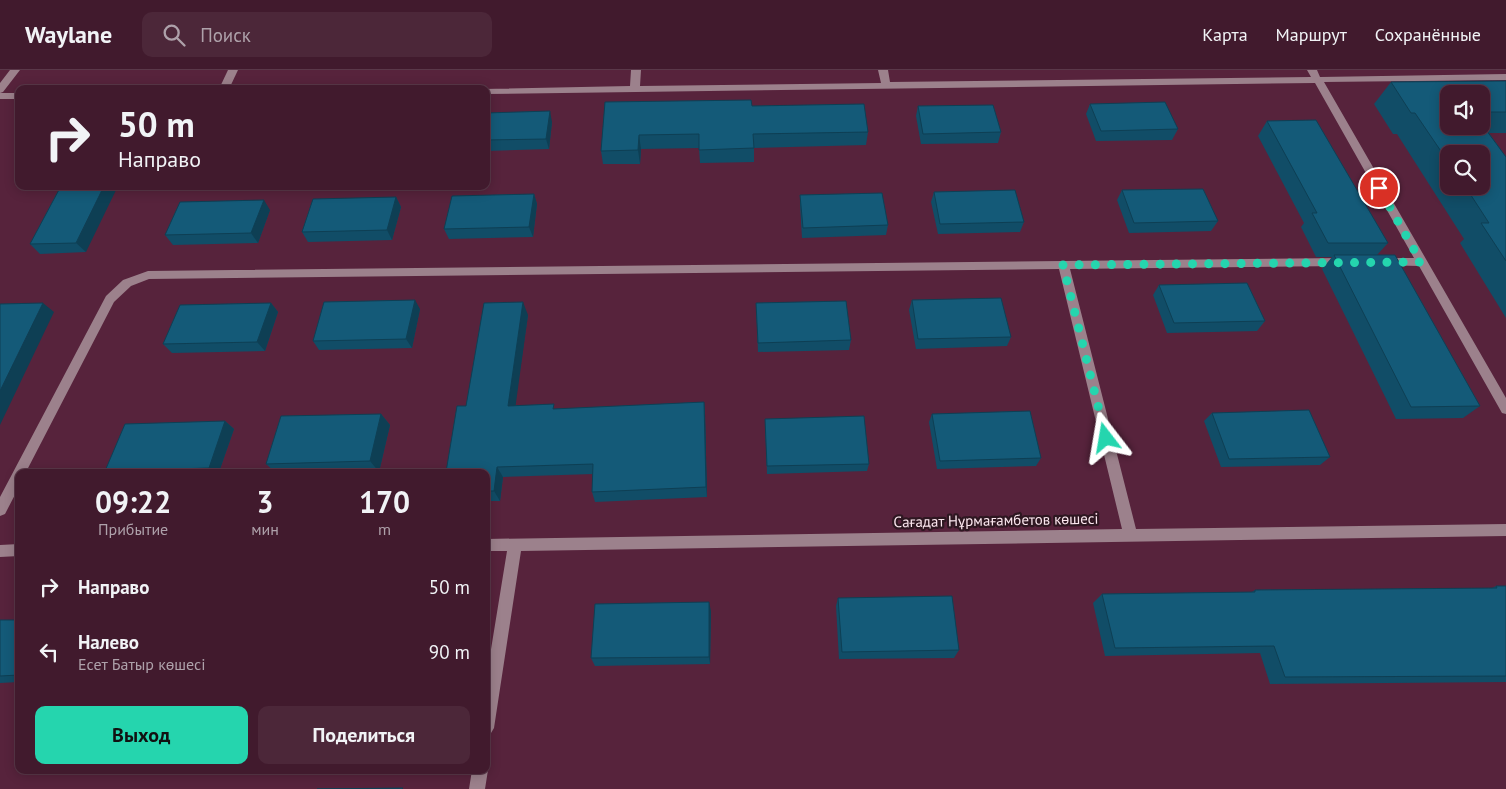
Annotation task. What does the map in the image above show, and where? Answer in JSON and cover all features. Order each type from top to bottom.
[{"type":"street","points":[[0,90],[15,70]]},
{"type":"street","points":[[226,85],[233,70]]},
{"type":"street","points":[[635,89],[636,70]]},
{"type":"street","points":[[884,70],[886,85]]},
{"type":"street","points":[[1193,70],[1200,81]]},
{"type":"street","points":[[490,91],[1200,81],[1314,75],[1437,74],[1506,77]]},
{"type":"street","points":[[1314,75],[1506,409]]},
{"type":"street","points":[[0,96],[15,96]]},
{"type":"street","points":[[21,469],[110,299],[127,283],[148,275],[1351,262]]},
{"type":"street","points":[[1371,262],[1421,262]]},
{"type":"street","points":[[1063,265],[1130,534]]},
{"type":"street","points":[[0,510],[15,481]]},
{"type":"street","name":"Сағадат Нұрмағамбетов көшесі","points":[[490,545],[1506,530]]},
{"type":"street","points":[[490,702],[514,544]]},
{"type":"street","points":[[0,551],[15,550]]},
{"type":"street","points":[[477,789],[479,774]]},
{"type":"building","points":[[1506,81],[1506,112],[1490,112],[1490,85],[1440,85],[1440,135],[1490,135],[1506,157],[1506,261],[1481,223],[1489,223],[1471,195],[1490,195],[1490,145],[1440,145],[1440,150],[1415,113],[1411,113],[1391,82]]},
{"type":"building","points":[[751,100],[752,106],[864,104],[868,132],[753,134],[754,148],[699,150],[699,134],[639,135],[638,150],[601,151],[605,102]]},
{"type":"building","points":[[1165,102],[1178,129],[1101,131],[1090,104]]},
{"type":"building","points":[[993,105],[1001,132],[923,134],[918,106]]},
{"type":"building","points":[[550,111],[546,139],[490,140],[490,113]]},
{"type":"building","points":[[1316,120],[1388,243],[1328,243],[1312,213],[1317,213],[1267,121]]},
{"type":"building","points":[[1203,189],[1218,221],[1134,223],[1122,190]]},
{"type":"building","points":[[59,190],[102,190],[76,243],[30,244]]},
{"type":"building","points":[[1015,190],[1024,222],[940,224],[934,192]]},
{"type":"building","points":[[882,193],[888,225],[803,228],[800,195]]},
{"type":"building","points":[[534,194],[529,227],[444,229],[452,196]]},
{"type":"building","points":[[396,197],[387,230],[302,232],[313,199]]},
{"type":"building","points":[[264,200],[251,233],[165,235],[180,202]]},
{"type":"building","points":[[1334,255],[1395,255],[1480,406],[1411,407]]},
{"type":"building","points":[[1247,283],[1265,321],[1174,323],[1159,285]]},
{"type":"building","points":[[1001,298],[1011,337],[918,339],[912,300]]},
{"type":"building","points":[[415,300],[406,339],[313,341],[324,302]]},
{"type":"building","points":[[846,301],[851,340],[758,343],[756,303]]},
{"type":"building","points":[[523,302],[508,406],[554,404],[553,409],[704,402],[706,487],[592,492],[593,464],[497,467],[494,491],[490,491],[490,469],[446,469],[457,406],[466,406],[484,303]]},
{"type":"building","points":[[43,303],[0,391],[0,304]]},
{"type":"building","points":[[271,303],[257,342],[163,344],[180,305]]},
{"type":"building","points":[[1309,410],[1330,457],[1229,459],[1212,413]]},
{"type":"building","points":[[1030,411],[1041,458],[940,461],[932,414]]},
{"type":"building","points":[[381,414],[370,461],[266,464],[281,416]]},
{"type":"building","points":[[864,416],[869,464],[767,466],[765,419]]},
{"type":"building","points":[[225,421],[209,468],[106,469],[125,424]]},
{"type":"building","points":[[1496,586],[1506,586],[1506,676],[1285,677],[1274,646],[1115,648],[1102,594],[1255,592],[1255,590],[1497,588]]},
{"type":"building","points":[[952,596],[959,650],[842,652],[838,598]]},
{"type":"building","points":[[709,602],[709,657],[591,658],[595,604]]},
{"type":"building","points":[[0,620],[15,620],[15,675],[0,676]]},
{"type":"building","points":[[403,788],[402,789],[317,789]]},
{"type":"route","points":[[1106,438],[1063,265],[1421,262],[1379,188]]}]
